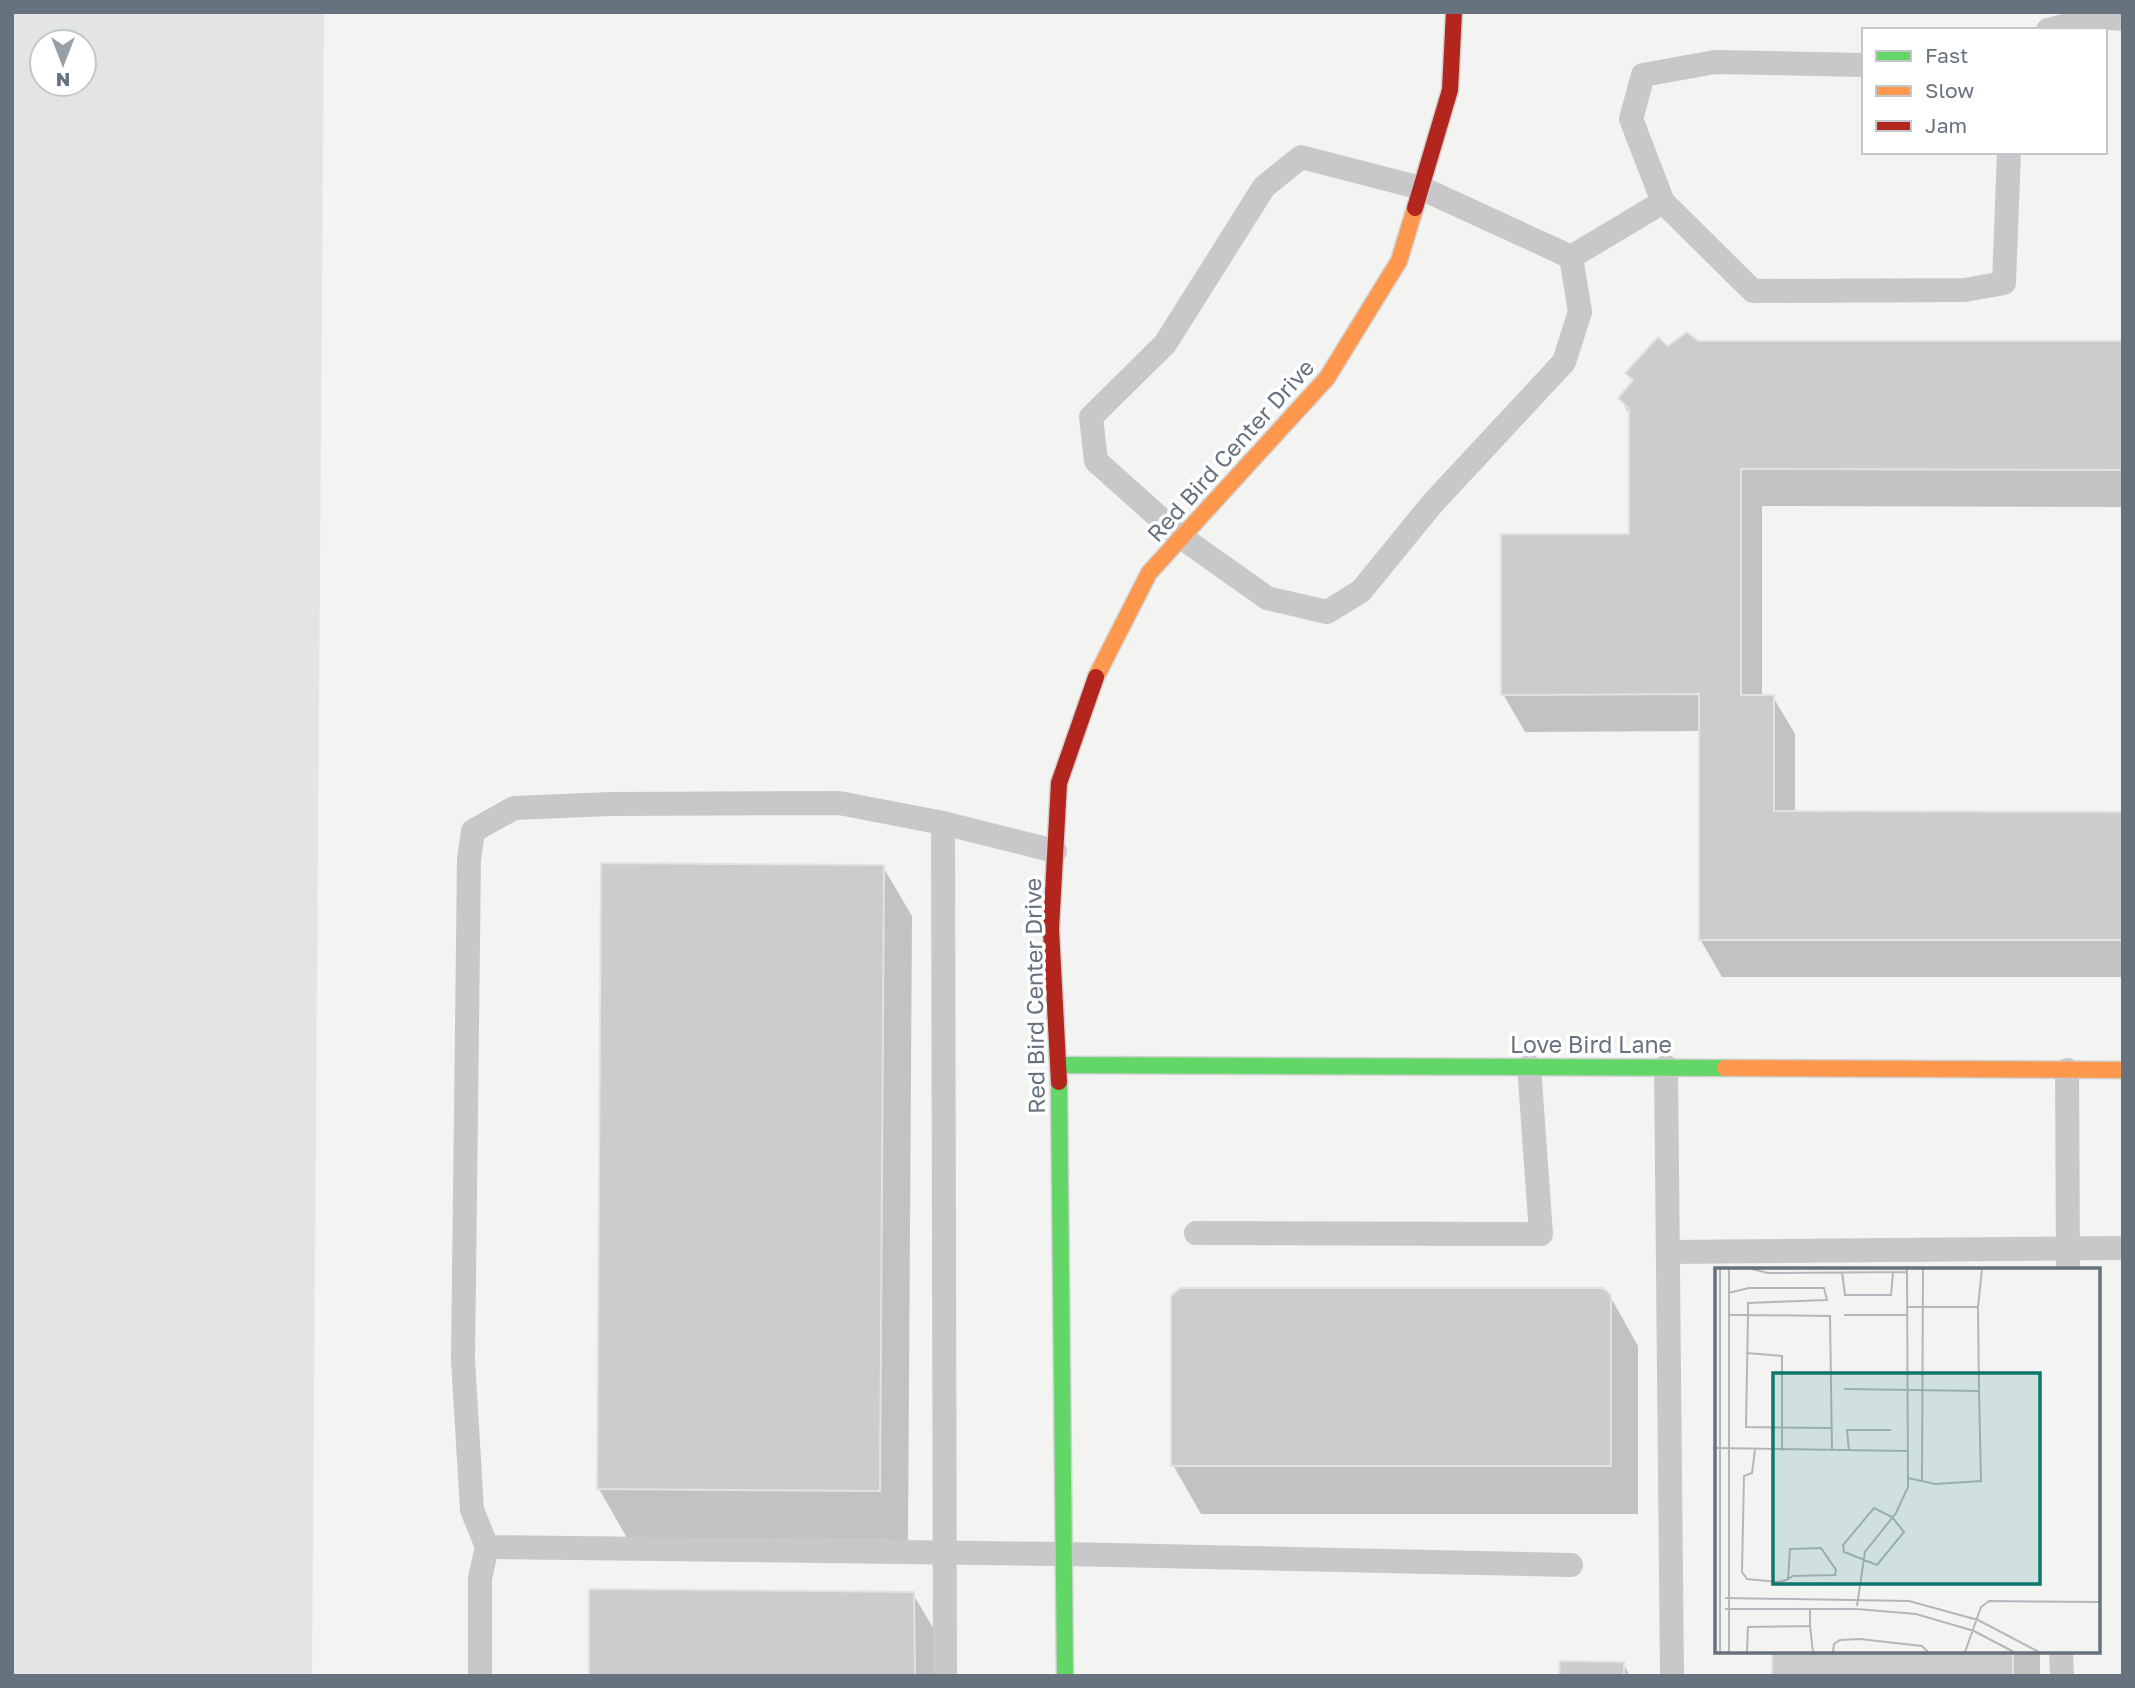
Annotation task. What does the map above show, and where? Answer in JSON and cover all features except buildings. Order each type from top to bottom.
[{"type":"street","name":"Red Bird Center Drive","points":[[1065,1676],[1066,1554],[1059,1065],[1051,929],[1059,783],[1099,669],[1150,573],[1327,378],[1399,261],[1450,90],[1454,12]]},
{"type":"street","name":"Love Bird Lane","points":[[1059,1065],[2123,1070]]},
{"type":"lane","points":[[2055,28],[2096,17],[2123,19]]},
{"type":"lane","points":[[1862,65],[1716,62],[1643,75],[1631,119],[1664,202],[1753,290],[1965,290],[2004,283],[2009,154]]},
{"type":"lane","points":[[1301,157],[1421,188],[1570,257],[1580,312],[1564,362],[1432,504],[1361,591],[1327,611],[1267,598],[1181,537],[1096,461],[1091,417],[1164,344],[1264,187],[1301,157]]},
{"type":"lane","points":[[1570,257],[1664,202]]},
{"type":"lane","points":[[480,1676],[480,1578],[487,1547],[472,1510],[463,1360],[469,859],[473,831],[514,808],[611,804],[839,803],[943,822],[1055,851]]},
{"type":"lane","points":[[943,822],[945,1676]]},
{"type":"lane","points":[[1196,1233],[1541,1234],[1529,1066]]},
{"type":"lane","points":[[1666,1067],[1672,1676]]},
{"type":"lane","points":[[2067,1070],[2069,1259]]},
{"type":"lane","points":[[1668,1252],[2069,1259],[2123,1248]]},
{"type":"lane","points":[[487,1547],[946,1552],[1571,1565]]},
{"type":"lane","points":[[2061,1653],[2062,1676]]},
{"type":"shaded area","points":[[12,12],[324,12],[312,1676],[12,1676]]},
{"type":"traffic: fast","points":[[1059,1065],[1725,1068]]},
{"type":"traffic: fast","points":[[1059,1082],[1065,1676]]},
{"type":"traffic: slow","points":[[1096,677],[1149,573],[1327,378],[1399,261],[1415,208]]},
{"type":"traffic: slow","points":[[1725,1068],[2123,1070]]},
{"type":"traffic: jam","points":[[1415,208],[1450,90],[1454,12]]},
{"type":"traffic: jam","points":[[1059,1082],[1051,929],[1059,783],[1096,677]]}]
